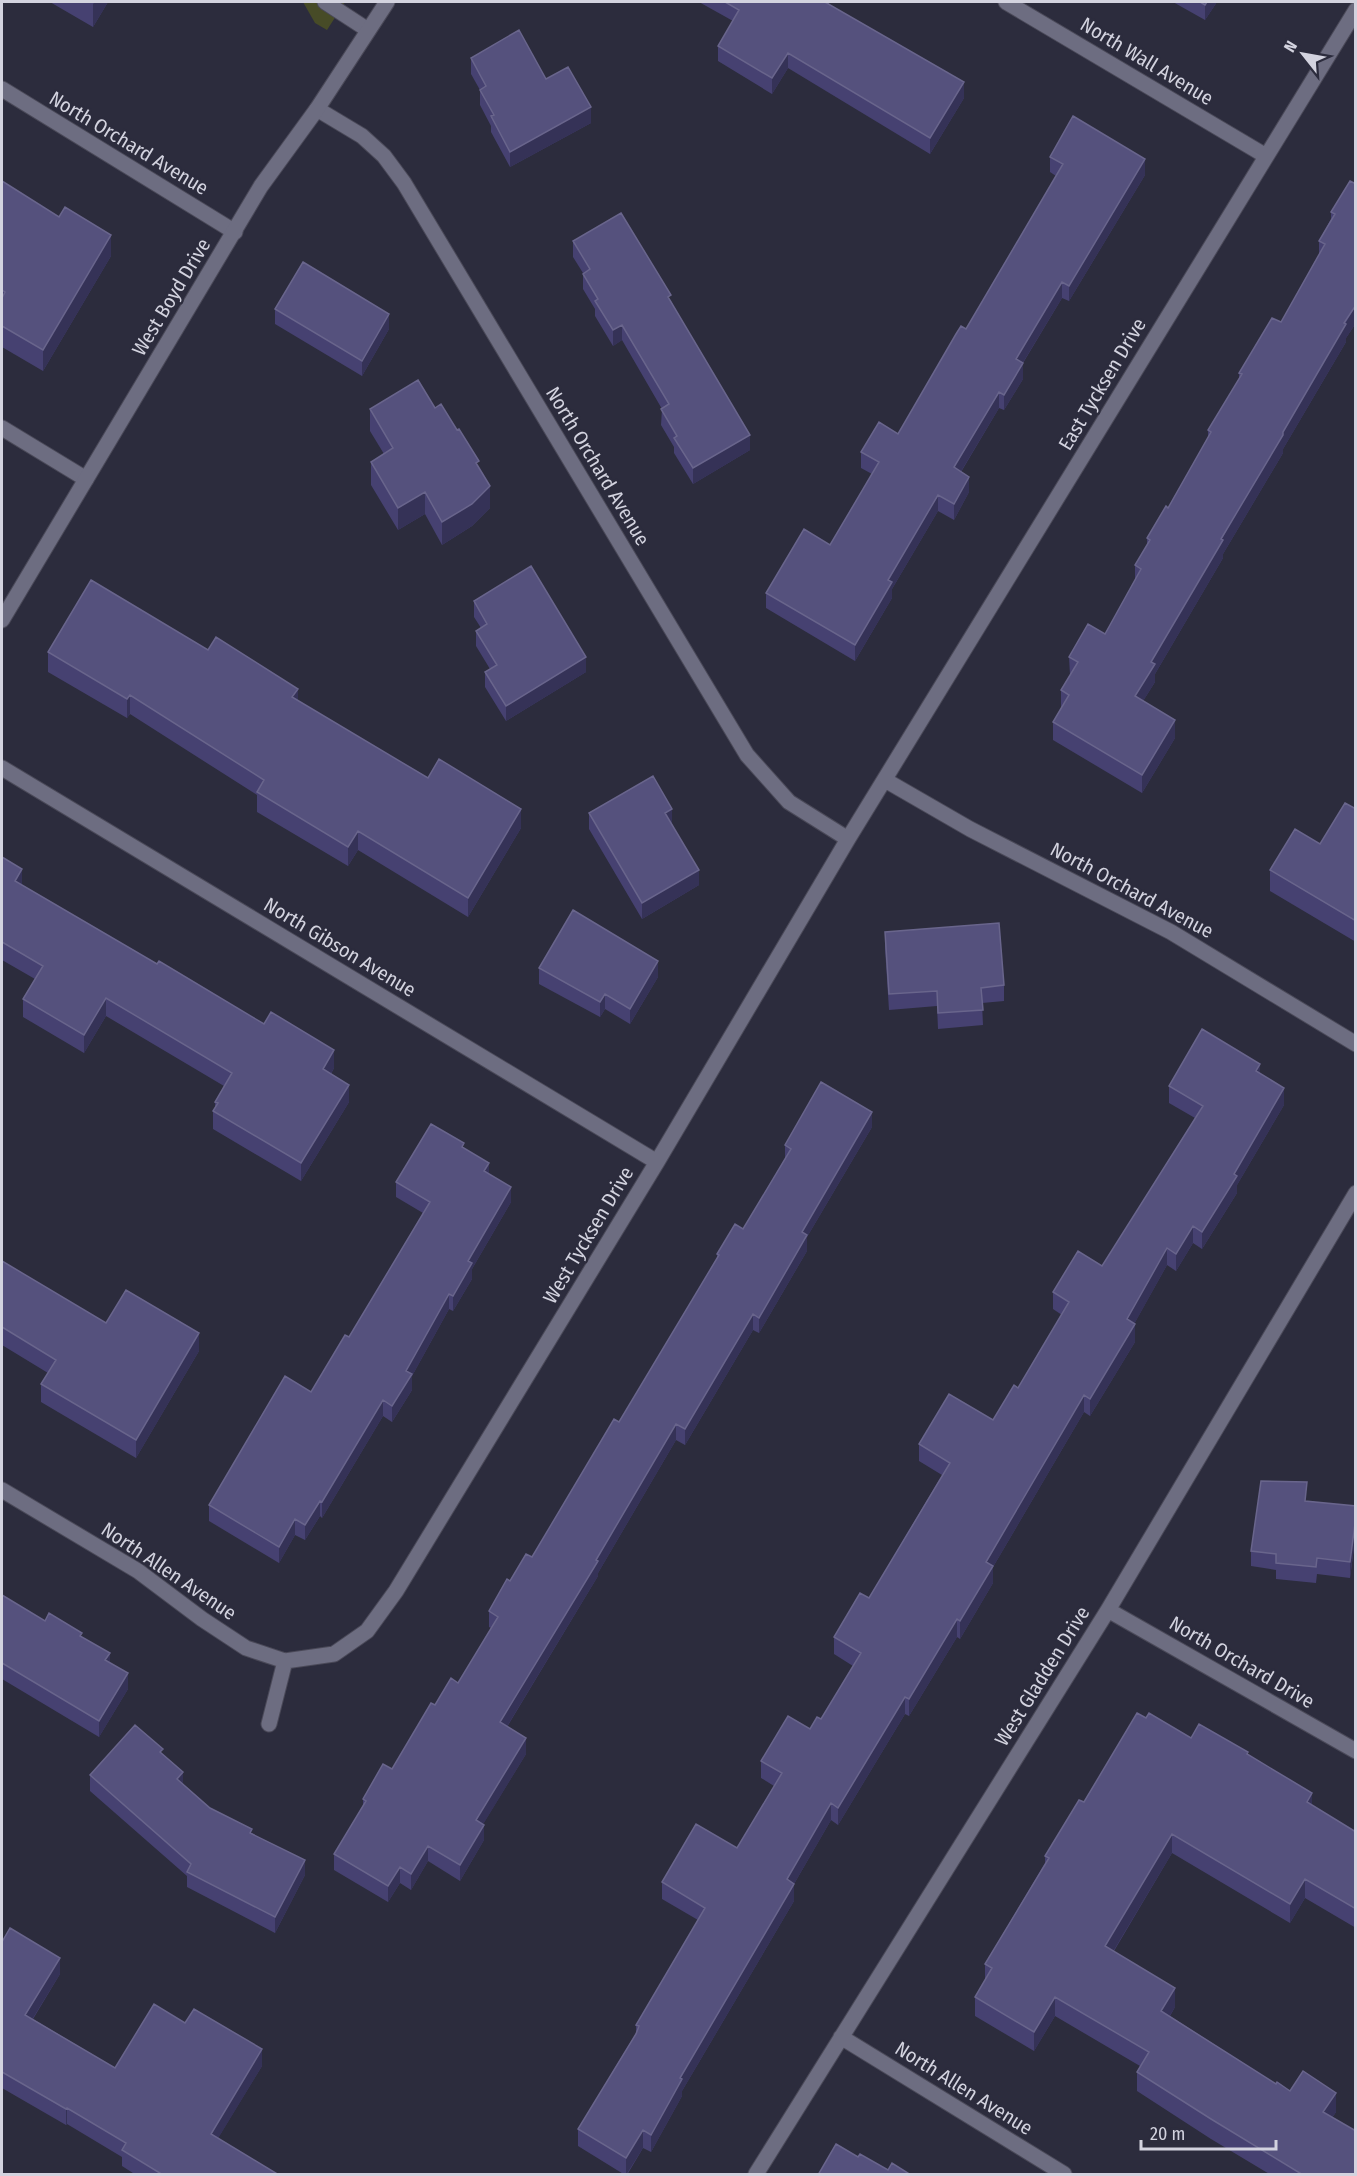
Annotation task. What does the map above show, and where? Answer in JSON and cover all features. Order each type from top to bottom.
[{"type":"street","points":[[325,2],[368,30]]},
{"type":"street","name":"West Boyd Drive","points":[[2,620],[261,186],[317,109],[387,2]]},
{"type":"street","name":"North Wall Avenue","points":[[1006,2],[1266,156]]},
{"type":"street","name":"East Tycksen Drive","points":[[885,780],[1356,10]]},
{"type":"street","name":"North Orchard Avenue","points":[[2,89],[234,232]]},
{"type":"street","name":"North Orchard Avenue","points":[[317,109],[362,136],[384,156],[404,183],[747,755],[789,802],[848,839]]},
{"type":"street","points":[[2,428],[86,479]]},
{"type":"street","name":"North Gibson Avenue","points":[[2,768],[657,1162]]},
{"type":"street","name":"North Orchard Avenue","points":[[885,780],[970,829],[1171,932],[1356,1044]]},
{"type":"street","name":"West Tycksen Drive","points":[[285,1661],[334,1654],[367,1631],[396,1591],[657,1162],[885,780]]},
{"type":"street","name":"West Gladden Drive","points":[[756,2175],[1108,1610],[1356,1193]]},
{"type":"street","name":"North Allen Avenue","points":[[2,1490],[138,1571],[202,1619],[246,1648],[285,1661]]},
{"type":"street","name":"North Orchard Drive","points":[[1108,1610],[1356,1751]]},
{"type":"street","points":[[269,1724],[285,1661]]},
{"type":"street","name":"North Allen Avenue","points":[[841,2037],[1064,2175]]},
{"type":"green space","points":[[303,2],[345,2],[327,30],[315,23]]},
{"type":"building","points":[[725,2],[825,2],[964,82],[930,138],[788,53],[772,78],[718,46],[739,10]]},
{"type":"building","points":[[519,30],[546,79],[568,67],[591,107],[510,152],[480,90],[486,86],[471,58]]},
{"type":"building","points":[[1073,116],[1145,159],[1069,286],[1062,282],[1016,359],[1023,363],[1004,395],[999,392],[954,467],[969,477],[954,504],[938,495],[888,580],[892,582],[855,645],[766,593],[804,529],[830,545],[879,462],[861,452],[879,422],[898,434],[961,326],[966,329],[1063,164],[1050,157]]},
{"type":"building","points":[[2,181],[59,217],[65,207],[111,235],[43,350],[2,326],[2,298],[5,292],[2,290]]},
{"type":"building","points":[[1350,181],[1356,184],[1356,305],[1151,662],[1155,664],[1135,696],[1175,720],[1142,775],[1053,722],[1069,695],[1061,690],[1078,662],[1069,657],[1088,624],[1105,634],[1141,569],[1135,565],[1150,540],[1147,538],[1166,506],[1168,508],[1211,432],[1208,430],[1242,374],[1239,373],[1272,318],[1281,322],[1325,244],[1319,241],[1335,214],[1331,212]]},
{"type":"building","points":[[621,213],[671,295],[668,297],[750,435],[693,468],[674,438],[677,436],[661,409],[669,404],[622,325],[613,330],[595,301],[598,299],[583,274],[590,269],[573,241]]},
{"type":"building","points":[[303,262],[389,314],[362,361],[275,309]]},
{"type":"building","points":[[418,380],[435,408],[441,404],[457,430],[459,429],[479,461],[476,463],[490,486],[472,504],[442,522],[425,492],[398,508],[371,462],[393,448],[370,409]]},
{"type":"building","points":[[531,566],[586,657],[506,706],[485,672],[497,665],[476,631],[487,624],[474,601]]},
{"type":"building","points":[[91,580],[208,650],[216,637],[298,689],[292,697],[428,778],[439,759],[521,809],[468,898],[358,831],[348,847],[257,792],[264,780],[130,695],[127,699],[48,652]]},
{"type":"building","points":[[653,776],[672,809],[665,813],[699,870],[642,903],[589,813]]},
{"type":"building","points":[[1345,803],[1356,809],[1356,921],[1270,870],[1295,829],[1320,844]]},
{"type":"building","points":[[2,857],[22,869],[15,881],[157,964],[159,961],[264,1024],[271,1012],[334,1050],[323,1069],[349,1085],[301,1163],[213,1111],[218,1103],[215,1102],[232,1073],[106,998],[84,1035],[23,999],[43,966],[2,942]]},
{"type":"building","points":[[573,910],[658,961],[630,1009],[605,994],[600,1002],[539,968]]},
{"type":"building","points":[[999,923],[1004,985],[981,988],[983,1010],[938,1013],[937,991],[889,994],[885,932]]},
{"type":"building","points":[[1202,1029],[1260,1064],[1256,1071],[1284,1088],[1234,1174],[1237,1176],[1202,1232],[1193,1226],[1176,1254],[1167,1248],[1127,1319],[1135,1324],[1090,1399],[1084,1395],[986,1562],[993,1566],[960,1621],[957,1619],[909,1699],[905,1697],[838,1808],[831,1803],[787,1879],[794,1884],[680,2078],[682,2079],[651,2135],[643,2130],[626,2158],[578,2129],[636,2034],[639,2026],[636,2025],[705,1908],[662,1882],[696,1824],[737,1848],[782,1773],[761,1761],[788,1716],[810,1729],[817,1717],[821,1719],[861,1653],[834,1637],[860,1593],[869,1598],[950,1463],[919,1444],[949,1394],[993,1420],[1014,1385],[1018,1388],[1069,1302],[1053,1292],[1078,1251],[1102,1266],[1203,1106],[1169,1086]]},
{"type":"building","points":[[821,1082],[872,1112],[802,1232],[807,1235],[759,1318],[753,1314],[685,1429],[676,1424],[596,1560],[598,1561],[500,1722],[526,1738],[476,1820],[484,1825],[460,1865],[428,1846],[411,1874],[400,1867],[388,1886],[334,1854],[366,1801],[363,1799],[383,1764],[392,1769],[431,1703],[435,1705],[451,1678],[458,1683],[498,1617],[489,1611],[507,1579],[510,1581],[526,1554],[532,1557],[614,1419],[619,1422],[719,1255],[717,1254],[735,1224],[743,1229],[791,1149],[785,1145]]},
{"type":"building","points":[[431,1124],[464,1143],[462,1147],[489,1163],[484,1171],[511,1187],[468,1261],[472,1263],[453,1296],[449,1294],[406,1371],[412,1374],[392,1406],[383,1400],[322,1502],[320,1501],[305,1525],[295,1519],[279,1547],[209,1505],[285,1376],[311,1392],[345,1335],[349,1337],[430,1202],[396,1182]]},
{"type":"building","points":[[2,1261],[106,1323],[126,1290],[199,1333],[136,1440],[41,1384],[56,1360],[2,1327]]},
{"type":"building","points":[[1261,1481],[1307,1482],[1305,1501],[1356,1506],[1350,1562],[1317,1558],[1316,1567],[1276,1563],[1276,1554],[1251,1551]]},
{"type":"building","points":[[2,1595],[45,1621],[49,1613],[82,1633],[80,1636],[110,1653],[105,1660],[128,1673],[99,1721],[2,1663]]},
{"type":"building","points":[[1137,1713],[1146,1718],[1149,1713],[1191,1738],[1199,1724],[1312,1793],[1307,1802],[1356,1832],[1356,1909],[1305,1879],[1290,1904],[1172,1834],[1105,1946],[1175,1988],[1161,2011],[1290,2091],[1303,2071],[1336,2093],[1323,2112],[1356,2131],[1356,2175],[1303,2175],[1137,2072],[1149,2052],[1055,1997],[1034,2032],[975,1997],[992,1968],[985,1964],[1049,1858],[1045,1856],[1079,1800],[1084,1802]]},
{"type":"building","points":[[135,1725],[163,1749],[160,1752],[183,1772],[177,1779],[210,1808],[252,1829],[250,1833],[305,1860],[275,1917],[187,1872],[191,1864],[90,1775]]},
{"type":"building","points":[[10,1928],[60,1958],[25,2015],[115,2068],[154,2004],[185,2023],[194,2009],[262,2049],[211,2134],[279,2175],[163,2175],[122,2150],[126,2143],[2,2072],[2,1942]]},
{"type":"building","points":[[836,2144],[888,2170],[892,2163],[911,2175],[818,2175]]}]
